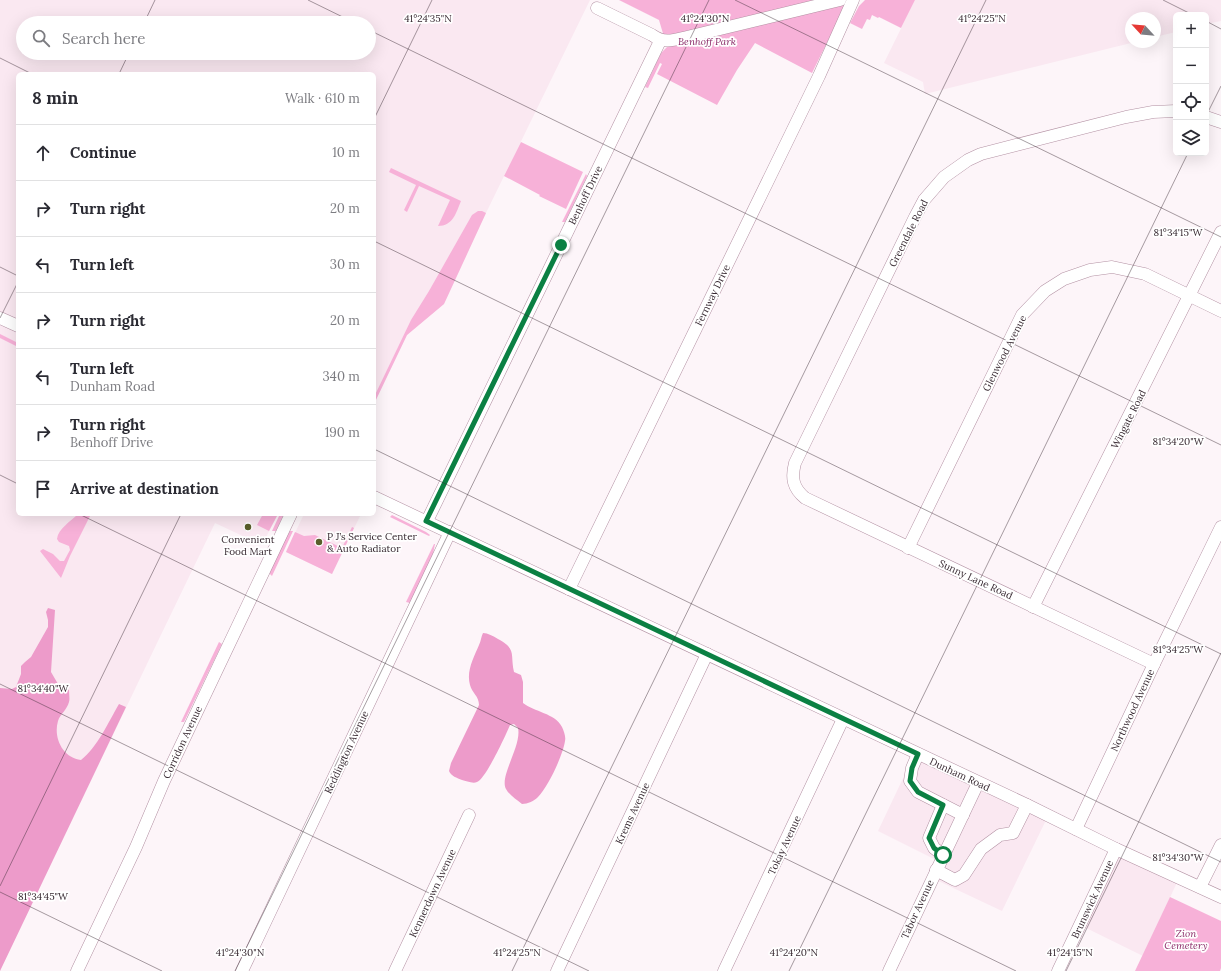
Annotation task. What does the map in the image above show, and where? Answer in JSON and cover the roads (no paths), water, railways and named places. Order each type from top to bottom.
[{"type":"street","points":[[597,8],[652,35],[660,41],[687,37],[840,0]]},
{"type":"street","name":"Fernway Drive","points":[[568,589],[819,76],[853,0]]},
{"type":"street","name":"Benhoff Drive","points":[[426,521],[660,41]]},
{"type":"street","name":"Greendale Road","points":[[798,493],[793,480],[792,472],[795,463],[918,211],[924,200],[944,177],[968,160],[993,151],[1126,117],[1153,112],[1173,111]]},
{"type":"street","points":[[1209,118],[1221,122]]},
{"type":"street","name":"Wingate Road","points":[[1033,607],[1221,232]]},
{"type":"street","name":"Glenwood Avenue","points":[[908,548],[1022,315],[1045,291],[1064,279],[1090,270],[1112,267],[1145,274],[1221,311]]},
{"type":"street","points":[[0,318],[16,325]]},
{"type":"street","name":"Sunny Lane Road","points":[[798,493],[805,498],[908,548],[1154,664]]},
{"type":"street","name":"Dunham Road","points":[[376,498],[1027,805],[1116,849],[1221,897]]},
{"type":"street","name":"Corridon Avenue","points":[[77,971],[144,831],[178,751],[290,516]]},
{"type":"street","name":"Northwood Avenue","points":[[1076,829],[1154,664],[1221,528]]},
{"type":"street","name":"Reddington Avenue","points":[[242,971],[450,532]]},
{"type":"street","name":"Krems Avenue","points":[[557,971],[707,654]]},
{"type":"street","name":"Tokay Avenue","points":[[724,971],[843,719]]},
{"type":"street","points":[[918,754],[912,768],[910,781],[918,792],[963,815]]},
{"type":"street","name":"Tabor Avenue","points":[[889,971],[978,783]]},
{"type":"street","points":[[943,805],[929,838],[934,848],[943,855]]},
{"type":"street","points":[[936,870],[955,880],[964,874],[981,849],[1000,835],[1013,833],[1027,805]]},
{"type":"street","name":"Kennerdown Avenue","points":[[395,971],[469,814]]},
{"type":"street","points":[[1200,887],[1221,845]]},
{"type":"street","name":"Brunswick Avenue","points":[[1058,971],[1116,849]]},
{"type":"place","name":"Convenient Food Mart","points":[[248,527]]},
{"type":"place","name":"P J’s Service Center & Auto Radiator","points":[[319,542]]},
{"type":"park label","name":"Benhoff Park","points":[[707,41]]},
{"type":"park label","name":"Zion Cemetery","points":[[1186,938]]}]
